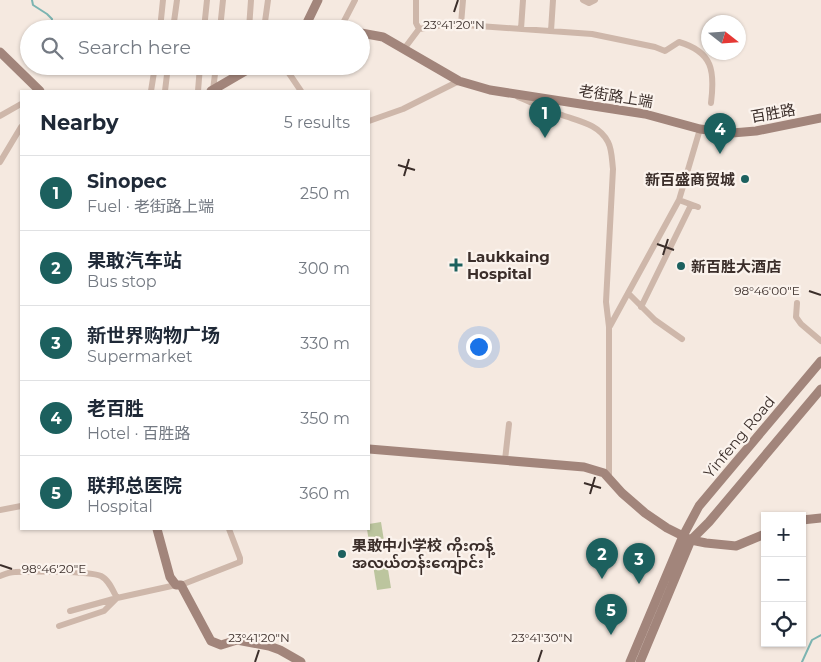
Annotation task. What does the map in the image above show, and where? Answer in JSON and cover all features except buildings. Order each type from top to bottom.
[{"type":"main road","points":[[308,20],[318,0]]},
{"type":"main road","name":"老街路上端","points":[[370,34],[383,36],[459,81],[490,90],[645,114],[700,128]]},
{"type":"main road","points":[[0,52],[20,72]]},
{"type":"main road","points":[[24,75],[39,90]]},
{"type":"main road","points":[[212,90],[237,75]]},
{"type":"main road","name":"百胜路","points":[[700,128],[732,132],[756,131],[821,118]]},
{"type":"main road","name":"Yinfeng Road","points":[[687,538],[699,506],[821,361]]},
{"type":"main road","points":[[630,662],[687,538],[709,522],[821,389]]},
{"type":"main road","points":[[370,449],[584,467],[598,471],[609,478],[622,493],[645,513],[667,528],[687,538],[706,543],[736,546],[761,536]]},
{"type":"main road","points":[[806,520],[821,518]]},
{"type":"main road","points":[[158,530],[170,577],[179,585],[211,642],[221,645],[237,640],[269,646],[301,662]]},
{"type":"main road","points":[[640,662],[687,538]]},
{"type":"street","points":[[161,20],[164,0]]},
{"type":"street","points":[[174,20],[177,0]]},
{"type":"street","points":[[205,20],[207,0]]},
{"type":"street","points":[[221,20],[223,0]]},
{"type":"street","points":[[250,20],[251,0]]},
{"type":"street","points":[[265,20],[268,0]]},
{"type":"street","points":[[345,20],[355,0]]},
{"type":"street","points":[[416,0],[416,23],[419,29]]},
{"type":"street","points":[[461,24],[462,0]]},
{"type":"street","points":[[521,29],[523,0]]},
{"type":"street","points":[[551,31],[553,0]]},
{"type":"street","points":[[583,0],[589,3],[595,0]]},
{"type":"street","points":[[404,49],[419,29],[436,25],[461,24],[592,34],[665,51],[679,42],[687,44],[705,55],[709,61],[713,88],[711,103]]},
{"type":"street","points":[[152,90],[154,75]]},
{"type":"street","points":[[165,90],[167,75]]},
{"type":"street","points":[[198,90],[199,75]]},
{"type":"street","points":[[212,90],[214,75]]},
{"type":"street","points":[[290,75],[300,90]]},
{"type":"street","points":[[370,122],[403,109],[459,81]]},
{"type":"street","points":[[509,94],[584,122],[596,128],[608,142],[613,169],[606,302],[609,327],[609,478]]},
{"type":"street","points":[[0,116],[20,105]]},
{"type":"street","points":[[609,327],[679,200],[700,128]]},
{"type":"street","points":[[0,162],[20,129]]},
{"type":"street","points":[[679,200],[698,208]]},
{"type":"street","points":[[642,307],[691,204]]},
{"type":"street","points":[[628,293],[655,320],[682,339]]},
{"type":"street","points":[[797,304],[796,317],[801,324],[821,341]]},
{"type":"street","points":[[505,460],[509,424]]},
{"type":"street","points":[[0,510],[20,506]]},
{"type":"street","points":[[70,611],[117,598],[179,585],[240,562],[229,530]]},
{"type":"street","points":[[0,576],[14,572],[38,572],[85,573],[101,576],[117,598]]},
{"type":"street","points":[[59,626],[104,611],[117,598]]},
{"type":"green space","points":[[381,522],[385,547],[370,549],[367,530],[370,530],[370,524]]},
{"type":"green space","points":[[387,563],[391,588],[377,590],[373,565]]},
{"type":"waterway","points":[[32,0],[33,5],[47,14],[52,20]]},
{"type":"waterway","points":[[802,662],[812,640],[821,635]]},
{"type":"place","name":"Sinopec","points":[[545,138]]},
{"type":"place","name":"老百胜","points":[[720,154]]},
{"type":"place","name":"新百盛商贸城","points":[[745,179]]},
{"type":"place","name":"Laukkaing Hospital","points":[[456,265]]},
{"type":"place","name":"新百胜大酒店","points":[[681,266]]},
{"type":"place","name":"果敢中小学校 ကိုးကန့် အလယ်တန်းကျောင်း","points":[[342,554]]},
{"type":"place","name":"果敢汽车站","points":[[602,579]]},
{"type":"place","name":"新世界购物广场","points":[[639,584]]},
{"type":"place","name":"联邦总医院","points":[[611,635]]}]
